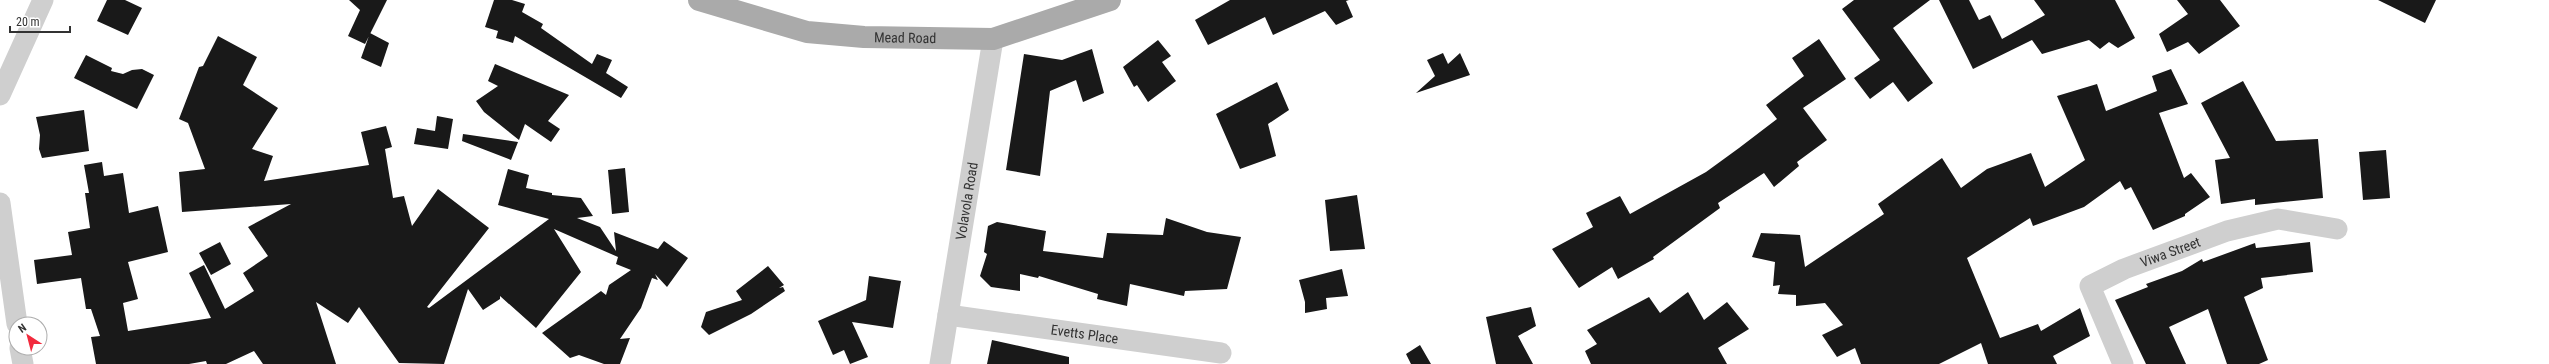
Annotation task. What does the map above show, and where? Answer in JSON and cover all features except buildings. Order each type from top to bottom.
[{"type":"main road","name":"Mead Road","points":[[699,0],[807,32],[864,37],[993,39],[1110,0]]},
{"type":"street","points":[[0,95],[43,0]]},
{"type":"street","name":"Volavola Road","points":[[940,364],[993,39]]},
{"type":"street","points":[[0,203],[16,316]]},
{"type":"street","name":"Viwa Street","points":[[2123,364],[2090,286],[2124,269],[2227,231],[2256,224],[2278,219],[2337,229]]},
{"type":"street","name":"Evetts Place","points":[[948,315],[1221,353]]}]
